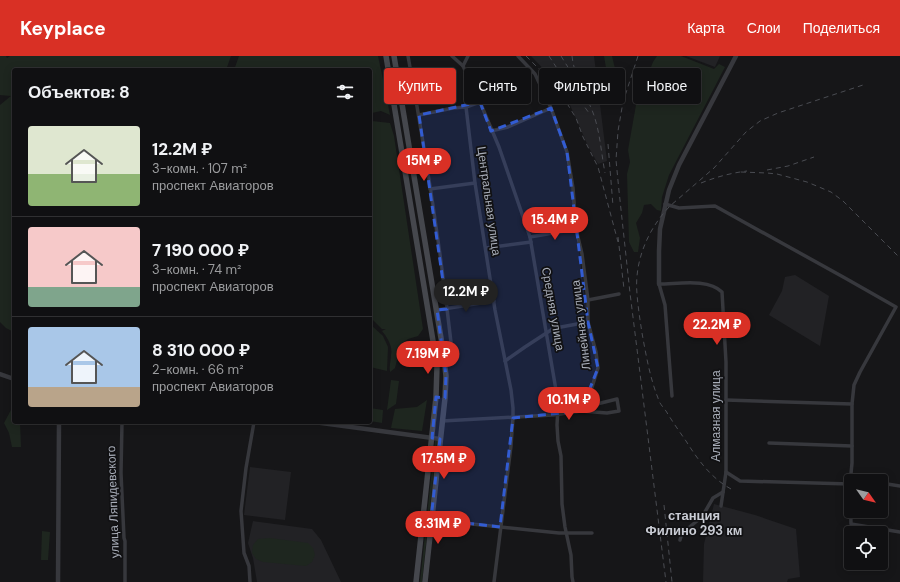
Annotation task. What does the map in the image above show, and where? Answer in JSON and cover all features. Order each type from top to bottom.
[{"type":"main road","points":[[386,56],[437,366],[436,397],[416,582]]},
{"type":"main road","points":[[394,56],[437,310],[446,376],[445,398],[425,582]]},
{"type":"street","points":[[408,56],[440,248],[452,351]]},
{"type":"street","name":"Средняя улица","points":[[452,56],[463,66]]},
{"type":"street","points":[[463,66],[468,56]]},
{"type":"street","name":"Линейная улица","points":[[518,56],[535,74],[551,108],[567,152],[573,188],[576,229],[582,254],[588,300],[588,322],[596,352],[598,368],[588,400],[581,411]]},
{"type":"street","points":[[672,396],[665,304],[659,284],[659,236],[665,204],[679,166],[736,56]]},
{"type":"street","points":[[419,115],[466,107],[474,104]]},
{"type":"street","name":"Средняя улица","points":[[481,104],[498,147],[531,242],[557,396],[557,425],[561,456],[562,504],[571,555],[572,577],[574,582]]},
{"type":"street","name":"Центральная улица","points":[[466,107],[475,183],[494,301],[511,390],[513,418],[494,582]]},
{"type":"street","points":[[491,131],[508,127],[551,108]]},
{"type":"street","points":[[430,189],[475,183]]},
{"type":"street","points":[[665,204],[679,208],[715,206],[896,307],[857,377],[854,386],[852,404],[851,474]]},
{"type":"street","points":[[530,237],[576,229]]},
{"type":"street","points":[[486,248],[531,242]]},
{"type":"street","name":"Алмазная улица","points":[[659,284],[701,283],[714,286],[722,292],[726,362],[726,472],[721,506]]},
{"type":"street","points":[[588,300],[619,294]]},
{"type":"street","points":[[437,310],[494,301]]},
{"type":"street","points":[[505,361],[551,330],[588,322]]},
{"type":"street","points":[[0,374],[12,378]]},
{"type":"street","points":[[436,397],[445,398]]},
{"type":"street","points":[[442,421],[558,415],[581,411],[597,404],[617,399],[619,411],[607,413],[581,411]]},
{"type":"street","points":[[726,400],[852,404]]},
{"type":"street","points":[[58,582],[59,424]]},
{"type":"street","name":"улица Ляпидевского","points":[[122,424],[121,473],[125,541],[125,582]]},
{"type":"street","points":[[250,582],[249,566],[244,552],[241,511],[246,468],[254,424]]},
{"type":"street","points":[[329,424],[440,439]]},
{"type":"street","points":[[769,443],[852,446]]},
{"type":"street","points":[[726,472],[740,481],[844,484]]},
{"type":"street","points":[[888,484],[900,486]]},
{"type":"street","points":[[680,540],[682,533],[702,517],[714,498],[723,492]]},
{"type":"street","points":[[851,518],[851,524],[900,532]]},
{"type":"street","points":[[432,519],[451,524],[462,523],[567,534],[592,533]]},
{"type":"highlighted area","points":[[480,102],[491,131],[551,108],[567,152],[588,322],[598,368],[581,411],[513,418],[500,527],[431,519],[440,439],[432,438],[436,397],[445,398],[446,376],[437,310],[447,309],[419,115]]},
{"type":"shaded area","points":[[0,56],[6,56],[7,58],[10,56],[231,56],[227,68],[12,68],[12,331],[0,322],[0,105],[11,96],[0,95]]},
{"type":"shaded area","points":[[239,56],[378,56],[384,86],[384,104],[388,104],[390,115],[381,111],[372,113],[372,68],[235,68]]},
{"type":"shaded area","points":[[531,56],[594,56],[595,68],[543,68]]},
{"type":"shaded area","points":[[604,56],[612,56],[615,68],[606,68]]},
{"type":"shaded area","points":[[657,56],[681,56],[714,69],[719,64],[725,67],[669,175],[662,197],[661,211],[657,210],[651,204],[644,205],[642,213],[636,223],[640,238],[638,252],[634,252],[629,242],[627,174],[630,162],[628,150],[636,104],[701,104],[701,68],[651,68]]},
{"type":"shaded area","points":[[686,56],[720,56],[715,67]]},
{"type":"shaded area","points":[[570,104],[600,104],[607,161],[598,164],[588,146]]},
{"type":"shaded area","points":[[372,121],[390,123],[394,136],[423,329],[418,336],[408,339],[401,344],[395,368],[390,372],[391,348],[388,339],[382,331],[386,329],[382,329],[372,319]]},
{"type":"shaded area","points":[[795,275],[829,296],[820,346],[769,315],[782,291],[785,277]]},
{"type":"shaded area","points":[[372,326],[383,336],[388,347],[387,371],[372,367]]},
{"type":"shaded area","points":[[391,380],[399,381],[396,404],[387,410]]},
{"type":"shaded area","points":[[427,400],[422,431],[391,428],[395,409],[417,407]]},
{"type":"shaded area","points":[[12,408],[12,424],[20,424],[21,447],[12,447],[9,433],[4,423]]},
{"type":"shaded area","points":[[372,408],[383,410],[382,423],[372,421]]},
{"type":"shaded area","points":[[435,441],[437,441],[422,582],[420,582]]},
{"type":"shaded area","points":[[250,467],[291,472],[285,520],[244,515]]},
{"type":"shaded area","points":[[714,504],[755,515],[796,529],[800,577],[788,579],[787,582],[703,582],[704,544]]},
{"type":"shaded area","points":[[253,521],[312,529],[321,540],[341,582],[257,582],[253,558],[248,543]]},
{"type":"shaded area","points":[[42,531],[50,532],[48,560],[41,560]]},
{"type":"shaded area","points":[[270,538],[308,543],[313,548],[315,555],[312,562],[306,566],[263,562],[256,559],[252,553],[253,545],[258,539]]},
{"type":"railway","points":[[526,56],[553,83],[576,118],[583,137],[598,167],[618,242]]},
{"type":"railway","points":[[549,56],[589,113]]},
{"type":"railway","points":[[561,56],[582,89],[592,110],[599,133],[605,173]]},
{"type":"railway","points":[[572,56],[574,68]]},
{"type":"railway","points":[[638,56],[623,102],[618,131],[616,160],[630,293],[666,582]]},
{"type":"railway","points":[[731,489],[717,480],[700,462],[659,400],[648,366],[638,309],[637,282],[640,258],[649,235],[662,215],[670,206],[714,168],[746,132],[760,121],[778,113],[863,85]]},
{"type":"railway","points":[[608,144],[613,206]]},
{"type":"railway","points":[[767,170],[788,166],[814,157]]},
{"type":"railway","points":[[701,183],[747,171]]},
{"type":"railway","points":[[741,172],[777,174],[807,182],[831,192],[843,201],[900,258]]},
{"type":"railway","points":[[618,237],[624,289]]},
{"type":"railway","points":[[664,505],[672,582]]},
{"type":"district","name":"станция Филино 293 км","points":[[694,522]]}]
